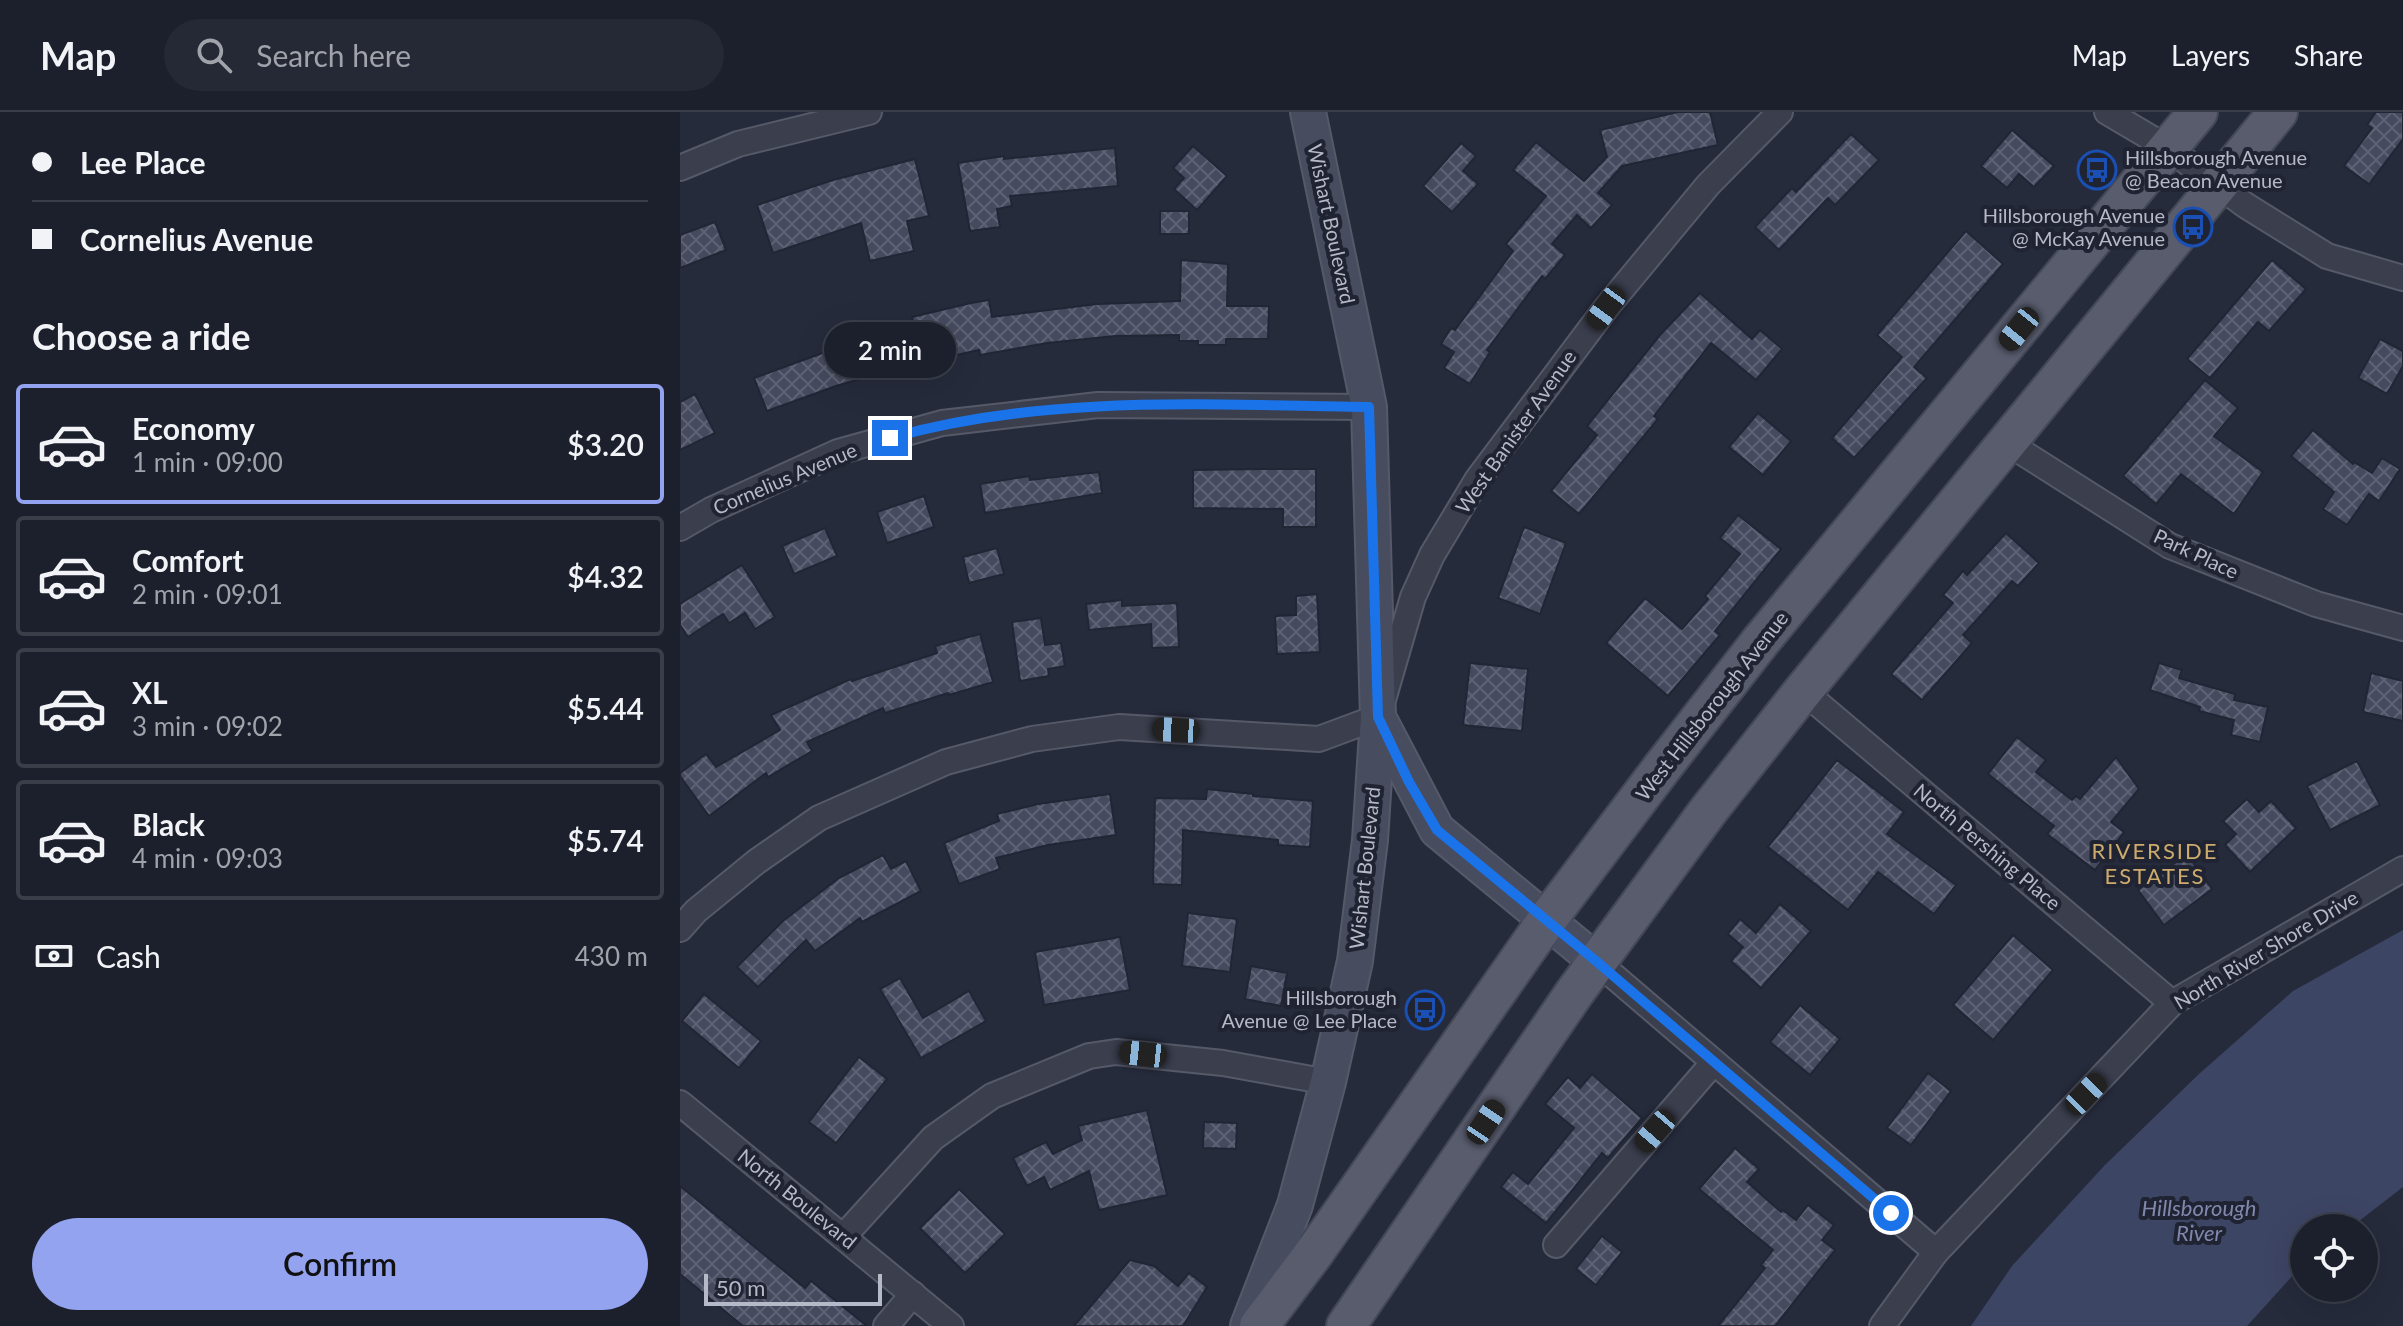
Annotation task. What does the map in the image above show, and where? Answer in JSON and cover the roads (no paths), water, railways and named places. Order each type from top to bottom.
[{"type":"main road","name":"West Hillsborough Avenue","points":[[1259,1326],[1314,1253],[1547,920],[1760,642],[2198,112]]},
{"type":"main road","points":[[1346,1326],[1596,961],[1708,811],[2278,112]]},
{"type":"street","name":"Wishart Boulevard","points":[[1248,1326],[1295,1205],[1328,1082],[1355,961],[1370,840],[1378,717],[1369,407],[1308,112]]},
{"type":"street","name":"West Banister Avenue","points":[[1378,717],[1413,597],[1432,555],[1477,480],[1606,308],[1708,185],[1780,112]]},
{"type":"street","points":[[2107,112],[2168,148],[2217,185],[2327,256],[2403,278]]},
{"type":"street","points":[[680,168],[738,144],[858,113]]},
{"type":"street","name":"Cornelius Avenue","points":[[680,528],[711,510],[838,452],[942,423],[1098,405],[1369,407]]},
{"type":"street","name":"Park Place","points":[[2006,442],[2170,546],[2316,604],[2403,628]]},
{"type":"street","name":"North Pershing Place","points":[[1803,691],[2172,1003]]},
{"type":"street","points":[[680,929],[696,911],[756,862],[819,818],[946,762],[1032,739],[1119,727],[1319,739],[1378,717],[1409,782],[1437,830],[1596,961],[1936,1252]]},
{"type":"street","name":"North River Shore Drive","points":[[1882,1326],[1936,1252],[2172,1003],[2403,869]]},
{"type":"street","points":[[843,1237],[933,1138],[992,1096],[1089,1056],[1116,1052],[1223,1063],[1328,1082]]},
{"type":"street","points":[[1556,1245],[1714,1062]]},
{"type":"street","name":"North Boulevard","points":[[680,1103],[951,1326]]},
{"type":"street","points":[[886,1326],[913,1294]]},
{"type":"water","name":"Hillsborough River","points":[[2403,930],[2403,1187],[2368,1214],[2290,1214],[2290,1278],[2247,1326],[1971,1326],[2012,1266],[2105,1165],[2199,1074],[2293,991]]},
{"type":"place","name":"Hillsborough Avenue @ Beacon Avenue","points":[[2097,170]]},
{"type":"place","name":"Hillsborough Avenue @ McKay Avenue","points":[[2193,227]]},
{"type":"place","name":"Hillsborough Avenue @ Lee Place","points":[[1425,1010]]},
{"type":"district","name":"RIVERSIDE ESTATES","points":[[2155,864]]}]
